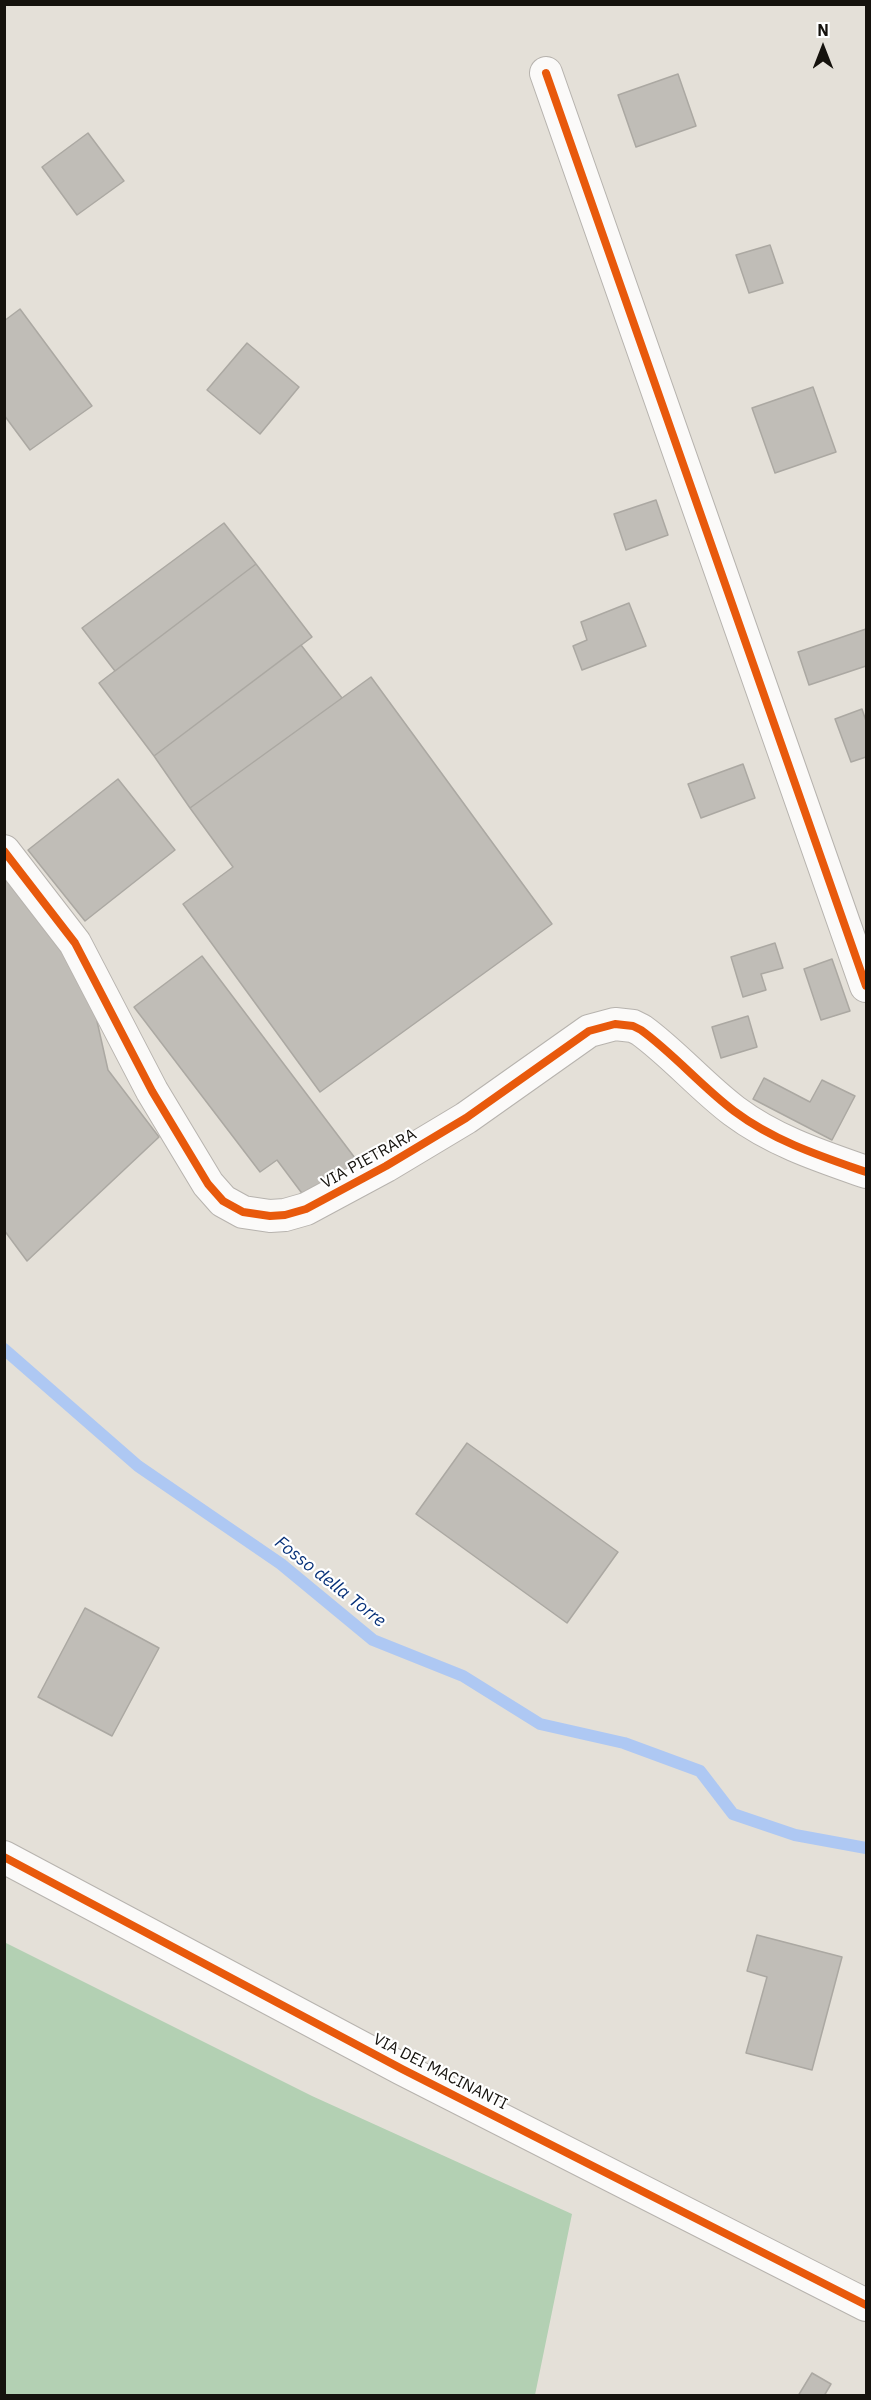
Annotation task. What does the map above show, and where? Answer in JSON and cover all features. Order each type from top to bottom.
[{"type":"street","points":[[546,74],[867,986]]},
{"type":"street","name":"VIA PIETRARA","points":[[4,851],[75,943],[152,1091],[208,1184],[223,1201],[243,1212],[270,1216],[285,1215],[314,1205],[386,1166],[466,1118],[589,1031],[615,1024],[633,1026],[641,1030],[723,1102],[768,1133],[806,1151],[867,1172]]},
{"type":"street","name":"VIA DEI MACINANTI","points":[[4,1857],[402,2068],[867,2305]]},
{"type":"green space","points":[[4,1942],[312,2096],[572,2214],[535,2395],[5,2395]]},
{"type":"building","points":[[678,74],[696,126],[636,147],[618,95]]},
{"type":"building","points":[[88,133],[124,181],[77,215],[42,167]]},
{"type":"building","points":[[770,245],[783,283],[749,293],[736,255]]},
{"type":"building","points":[[20,309],[92,406],[30,450],[4,415],[4,321]]},
{"type":"building","points":[[247,343],[299,387],[260,434],[207,390]]},
{"type":"building","points":[[813,387],[836,452],[775,473],[752,408]]},
{"type":"building","points":[[656,500],[668,535],[626,550],[614,514]]},
{"type":"building","points":[[224,523],[256,564],[115,671],[82,628]]},
{"type":"building","points":[[256,564],[312,637],[154,756],[99,683]]},
{"type":"building","points":[[629,603],[646,646],[582,670],[573,646],[587,640],[581,622]]},
{"type":"building","points":[[866,629],[866,666],[809,685],[798,652]]},
{"type":"building","points":[[301,645],[342,698],[190,808],[154,756]]},
{"type":"building","points":[[371,677],[552,924],[320,1092],[183,904],[233,867],[190,808]]},
{"type":"building","points":[[862,709],[866,721],[866,757],[851,762],[835,719]]},
{"type":"building","points":[[743,764],[755,798],[701,818],[688,784]]},
{"type":"building","points":[[118,779],[175,850],[85,921],[28,850]]},
{"type":"building","points":[[4,861],[92,999],[108,1070],[159,1137],[27,1261],[4,1230]]},
{"type":"building","points":[[775,943],[783,968],[761,974],[766,990],[743,997],[731,957]]},
{"type":"building","points":[[202,956],[358,1162],[307,1200],[277,1160],[260,1172],[134,1007]]},
{"type":"building","points":[[832,959],[850,1011],[821,1020],[804,969]]},
{"type":"building","points":[[748,1016],[757,1047],[721,1058],[712,1027]]},
{"type":"building","points":[[764,1078],[810,1102],[822,1080],[855,1096],[832,1140],[753,1099]]},
{"type":"building","points":[[467,1443],[618,1552],[567,1623],[416,1514]]},
{"type":"building","points":[[85,1608],[159,1648],[112,1736],[38,1697]]},
{"type":"building","points":[[757,1935],[842,1957],[812,2070],[746,2053],[767,1977],[747,1971]]},
{"type":"building","points":[[812,2373],[831,2384],[824,2396],[798,2396]]},
{"type":"waterway","name":"Fosso della Torre","points":[[4,1349],[138,1466],[281,1564],[373,1640],[463,1676],[540,1724],[624,1743],[700,1771],[733,1814],[795,1835],[866,1848]]},
{"type":"cycle path","points":[[546,73],[866,986]]},
{"type":"cycle path","points":[[4,851],[75,943],[152,1091],[208,1184],[223,1201],[243,1212],[270,1216],[285,1215],[306,1209],[386,1166],[466,1118],[589,1031],[615,1024],[633,1026],[641,1030],[749,1122],[798,1147],[866,1172]]},
{"type":"cycle path","points":[[4,1857],[402,2069],[866,2305]]}]
